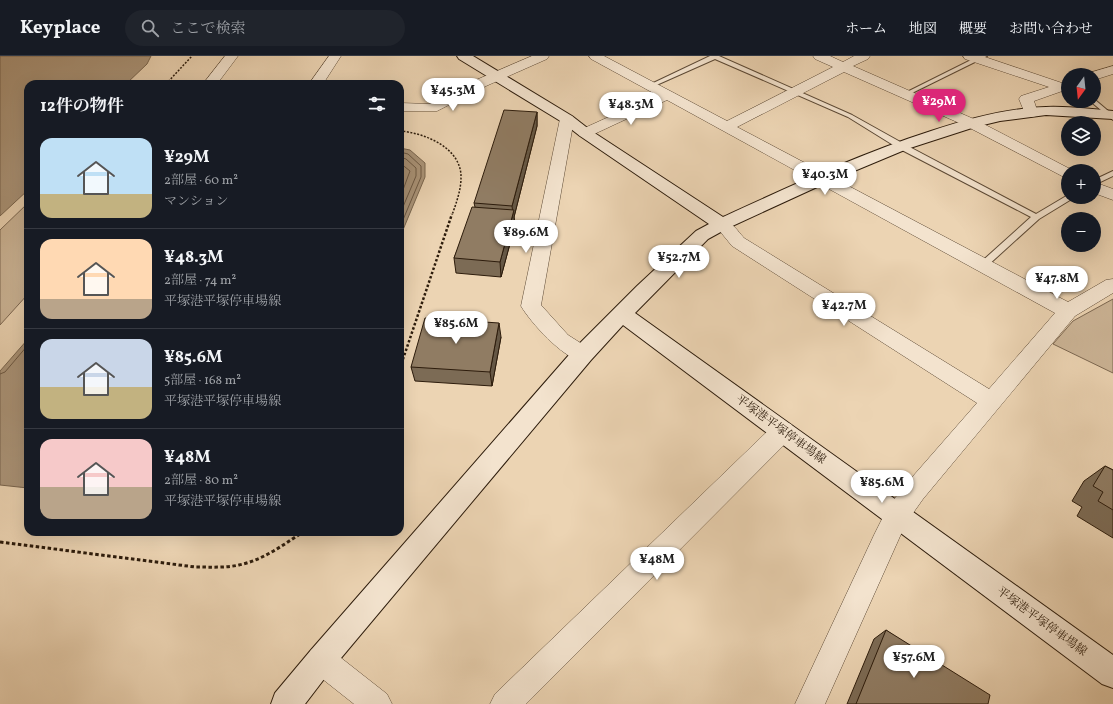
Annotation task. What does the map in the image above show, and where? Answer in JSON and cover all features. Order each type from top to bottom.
[{"type":"street","points":[[213,80],[232,56]]},
{"type":"street","points":[[319,80],[335,56]]},
{"type":"street","points":[[464,56],[567,119],[585,133],[722,224],[738,242],[990,401]]},
{"type":"street","points":[[404,107],[432,108],[497,75],[543,56]]},
{"type":"street","points":[[595,56],[1068,311]]},
{"type":"street","points":[[819,56],[971,123],[1061,169]]},
{"type":"street","points":[[726,127],[864,56]]},
{"type":"street","points":[[977,57],[1061,85]]},
{"type":"street","points":[[1101,74],[1113,70]]},
{"type":"street","points":[[1031,113],[1026,99],[1061,88]]},
{"type":"street","points":[[585,133],[667,95]]},
{"type":"street","points":[[286,704],[321,660],[583,354],[702,235],[722,224],[822,178],[901,146],[971,123],[1046,111],[1112,116]]},
{"type":"street","points":[[567,119],[530,306],[561,340],[583,354]]},
{"type":"street","points":[[1101,189],[1113,195]]},
{"type":"street","points":[[810,704],[897,515],[915,491],[990,401],[1068,311],[1113,285]]},
{"type":"street","name":"平塚港平塚停車場線","points":[[622,314],[1113,673]]},
{"type":"street","points":[[505,704],[783,431]]},
{"type":"street","points":[[321,660],[377,704]]},
{"type":"lane","points":[[650,86],[714,56],[850,116],[901,146],[1036,217]]},
{"type":"lane","points":[[906,94],[977,57]]},
{"type":"lane","points":[[1101,107],[1112,116]]},
{"type":"lane","points":[[1101,181],[1113,173]]},
{"type":"lane","points":[[983,265],[1036,217],[1061,203]]},
{"type":"path","points":[[170,80],[192,56]]},
{"type":"path","points":[[404,132],[417,134],[440,143],[457,160],[460,168],[461,179],[454,209],[404,356]]},
{"type":"path","points":[[0,542],[195,567],[225,567],[259,558],[296,536]]},
{"type":"shaded area","points":[[24,207],[24,298],[0,325],[0,230]]},
{"type":"shaded area","points":[[1113,299],[1113,373],[1053,344],[1073,321]]},
{"type":"water","points":[[0,56],[151,56],[147,64],[130,80],[24,80],[24,194],[0,216]]},
{"type":"water","points":[[404,149],[410,150],[425,163],[425,177],[404,227]]},
{"type":"water","points":[[24,344],[24,488],[0,485],[0,371]]},
{"type":"building","points":[[504,110],[537,112],[512,206],[474,203]]},
{"type":"building","points":[[472,207],[514,210],[500,262],[454,258]]},
{"type":"building","points":[[425,318],[499,323],[490,372],[411,367]]},
{"type":"building","points":[[1105,466],[1113,470],[1113,510],[1098,501],[1103,492],[1093,486]]},
{"type":"building","points":[[886,630],[990,695],[988,704],[856,704]]}]
